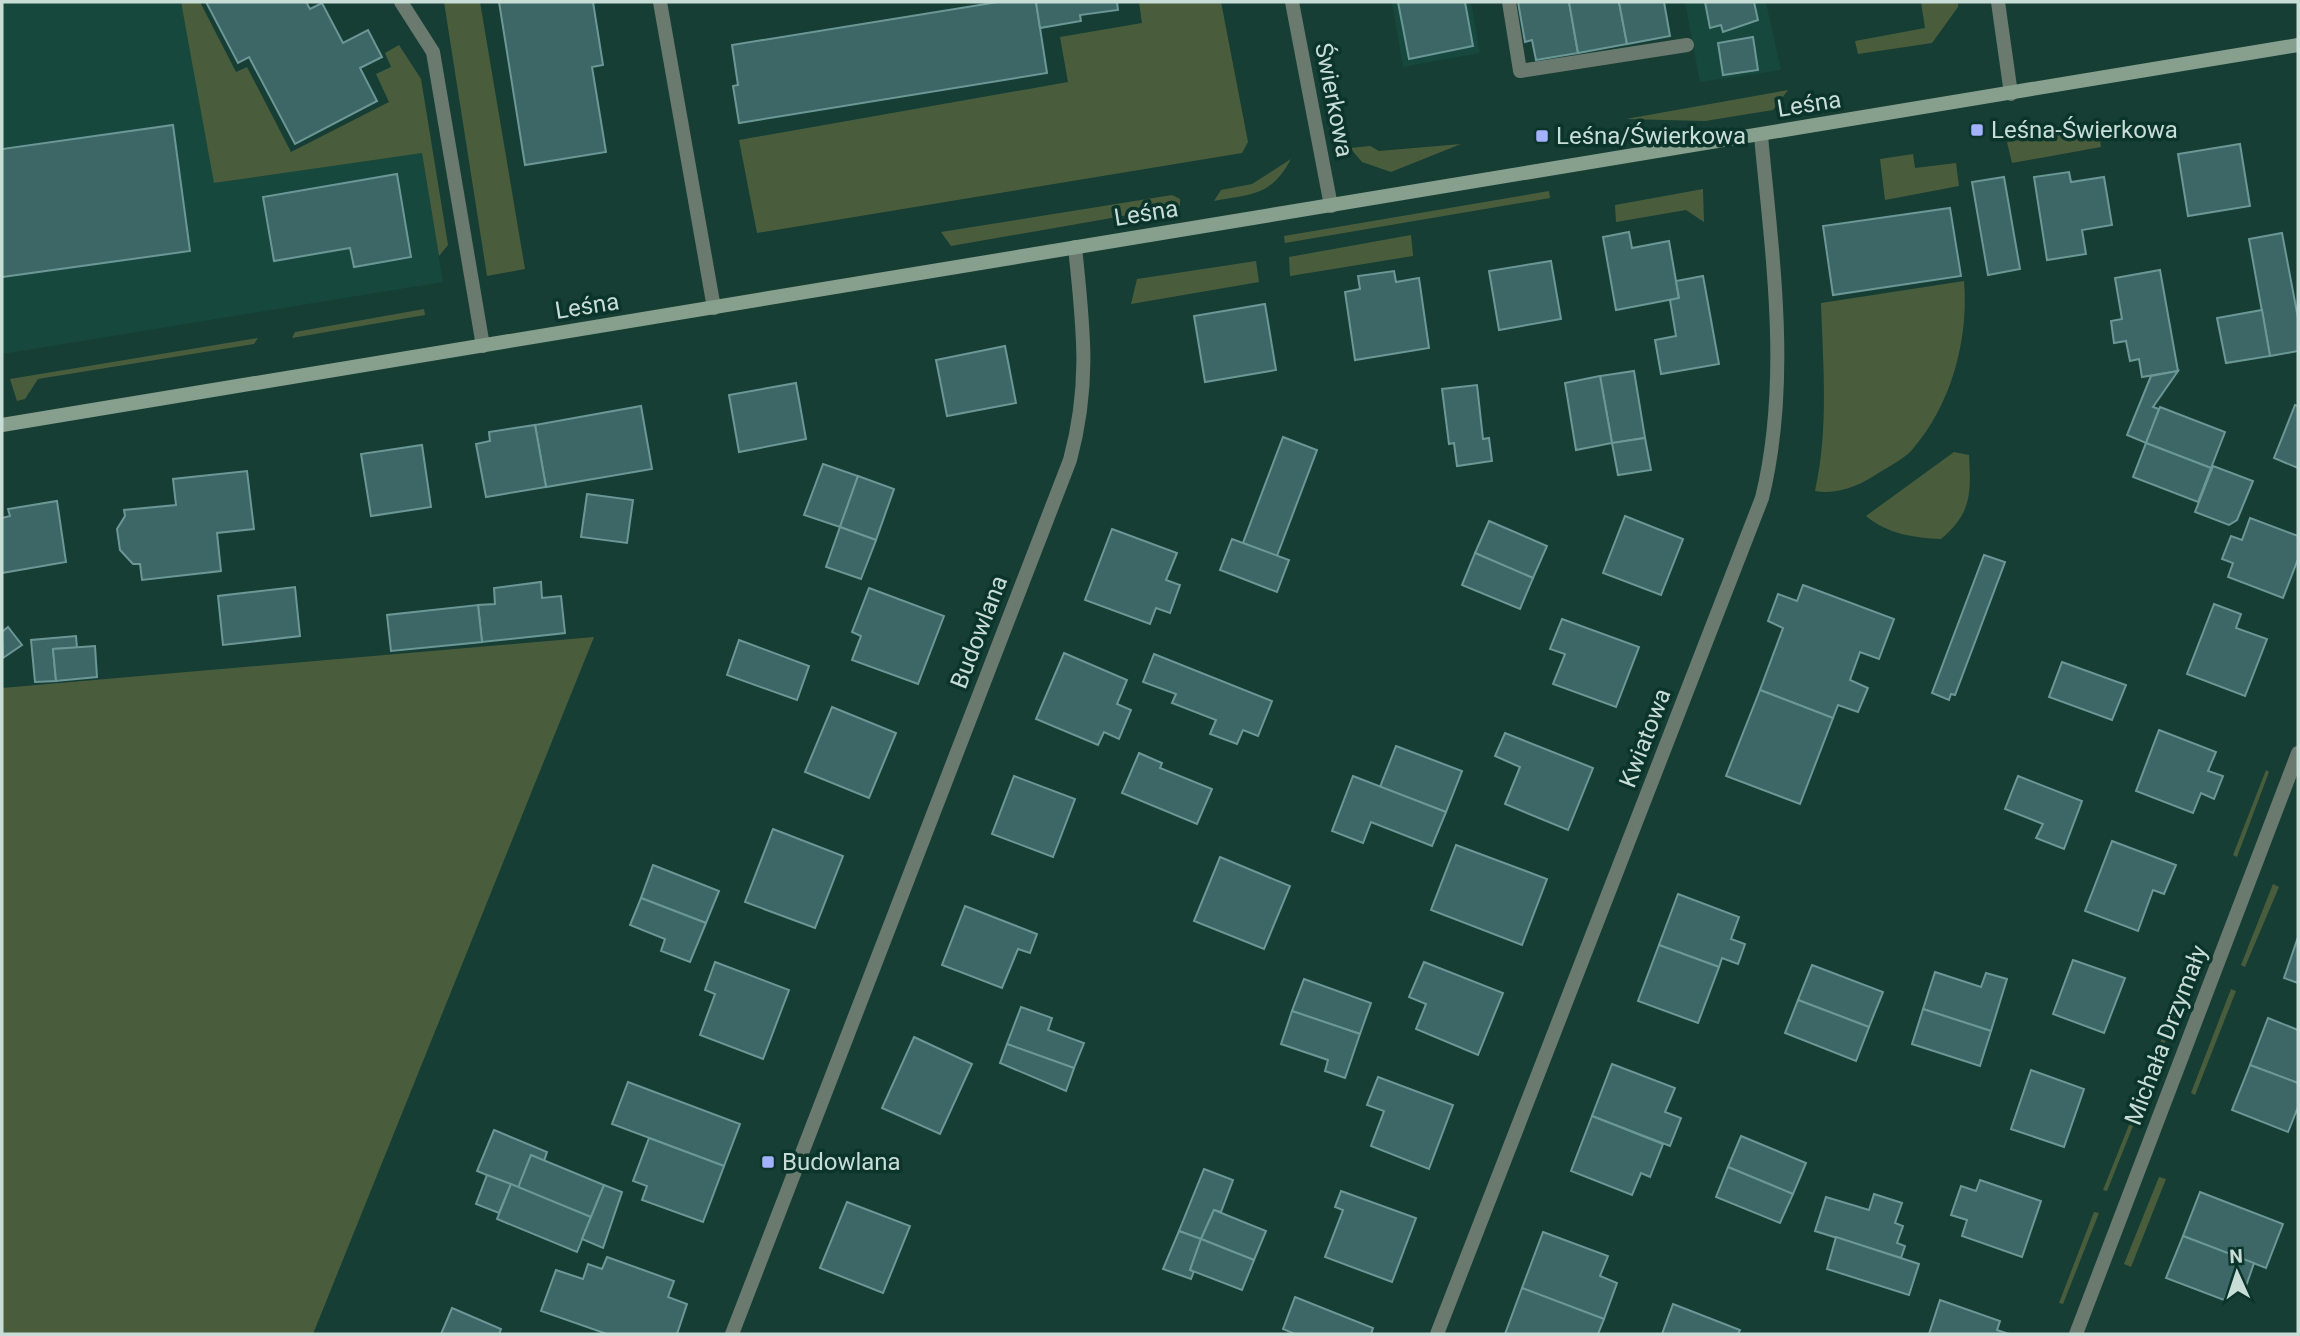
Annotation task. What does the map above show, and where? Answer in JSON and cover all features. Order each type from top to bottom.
[{"type":"street","points":[[401,2],[433,52],[483,346]]},
{"type":"street","points":[[660,2],[714,308]]},
{"type":"street","name":"Świerkowa","points":[[1292,2],[1331,206]]},
{"type":"street","points":[[1509,2],[1520,71],[1687,45]]},
{"type":"street","points":[[1998,2],[2011,93]]},
{"type":"street","name":"Leśna","points":[[2,425],[2298,46]]},
{"type":"street","name":"Kwiatowa","points":[[1437,1334],[1762,498],[1773,453],[1777,404],[1775,306],[1761,135]]},
{"type":"street","name":"Budowlana","points":[[732,1334],[1070,460],[1081,419],[1085,382],[1085,340],[1075,247]]},
{"type":"street","name":"Michała Drzymały","points":[[2076,1334],[2298,752]]},
{"type":"shaded area","points":[[2,2],[181,2],[215,183],[422,152],[443,282],[2,354]]},
{"type":"shaded area","points":[[181,2],[200,2],[236,72],[247,67],[291,152],[389,102],[376,74],[391,67],[385,53],[399,45],[421,79],[448,245],[439,256],[422,153],[214,183]]},
{"type":"shaded area","points":[[444,2],[480,2],[525,269],[487,276]]},
{"type":"shaded area","points":[[1139,2],[1221,2],[1248,142],[1242,153],[757,233],[739,140],[1068,82],[1060,37],[1142,23]]},
{"type":"shaded area","points":[[1392,2],[1471,2],[1480,53],[1403,67]]},
{"type":"shaded area","points":[[1685,2],[1766,2],[1781,70],[1700,82]]},
{"type":"shaded area","points":[[1921,2],[1958,2],[1958,7],[1932,43],[1858,54],[1855,41],[1925,28]]},
{"type":"shaded area","points":[[1788,90],[1773,110],[1705,121],[1626,119]]},
{"type":"shaded area","points":[[2098,127],[2101,147],[2012,163],[2007,142]]},
{"type":"shaded area","points":[[1461,144],[1391,172],[1362,162],[1350,148],[1370,146],[1379,151]]},
{"type":"shaded area","points":[[1913,154],[1915,168],[1956,163],[1959,186],[1885,200],[1880,159]]},
{"type":"shaded area","points":[[1291,159],[1284,171],[1268,187],[1250,194],[1214,201],[1221,190],[1252,184]]},
{"type":"shaded area","points":[[1703,189],[1704,222],[1686,210],[1616,222],[1615,205]]},
{"type":"shaded area","points":[[1549,191],[1550,198],[1285,243],[1284,236]]},
{"type":"shaded area","points":[[1172,195],[1180,199],[1180,206],[951,246],[941,232]]},
{"type":"shaded area","points":[[1411,235],[1413,256],[1290,276],[1289,257]]},
{"type":"shaded area","points":[[1256,261],[1259,282],[1131,304],[1137,279]]},
{"type":"shaded area","points":[[1964,281],[1965,303],[1960,349],[1947,393],[1925,433],[1908,454],[1865,481],[1833,492],[1815,491],[1824,421],[1821,303]]},
{"type":"shaded area","points":[[424,309],[425,315],[292,338],[295,332]]},
{"type":"shaded area","points":[[258,338],[254,344],[38,379],[25,399],[17,401],[10,379]]},
{"type":"shaded area","points":[[1954,452],[1969,455],[1969,491],[1959,520],[1941,539],[1902,534],[1883,527],[1866,516]]},
{"type":"shaded area","points":[[594,637],[313,1334],[2,1334],[2,688]]},
{"type":"shaded area","points":[[2266,770],[2269,772],[2237,857],[2233,855]]},
{"type":"shaded area","points":[[2273,884],[2279,887],[2245,967],[2241,965]]},
{"type":"shaded area","points":[[2231,989],[2236,991],[2195,1095],[2191,1093]]},
{"type":"shaded area","points":[[2184,993],[2151,1076],[2149,1072],[2179,994]]},
{"type":"shaded area","points":[[2139,1100],[2143,1101],[2107,1191],[2103,1190]]},
{"type":"shaded area","points":[[2159,1177],[2166,1179],[2131,1267],[2124,1264]]},
{"type":"shaded area","points":[[2094,1212],[2099,1213],[2063,1304],[2059,1303]]},
{"type":"building","points":[[206,2],[306,2],[310,9],[322,3],[343,43],[368,30],[382,57],[360,68],[377,101],[295,144],[249,57],[238,63]]},
{"type":"building","points":[[499,2],[593,2],[603,65],[592,67],[606,152],[525,165]]},
{"type":"building","points":[[998,2],[1036,2],[1047,73],[739,123],[733,86],[738,85],[732,45]]},
{"type":"building","points":[[1036,2],[1117,2],[1118,10],[1080,15],[1081,21],[1040,28]]},
{"type":"building","points":[[1398,2],[1465,2],[1473,46],[1409,59]]},
{"type":"building","points":[[1518,2],[1569,2],[1578,53],[1536,60],[1532,40],[1525,42]]},
{"type":"building","points":[[1569,2],[1619,2],[1627,44],[1578,53]]},
{"type":"building","points":[[1619,2],[1664,2],[1670,36],[1627,44]]},
{"type":"building","points":[[1705,2],[1754,2],[1758,20],[1723,32],[1721,25],[1710,28]]},
{"type":"building","points":[[1753,37],[1758,70],[1723,75],[1718,43]]},
{"type":"building","points":[[173,125],[190,251],[2,277],[2,149]]},
{"type":"building","points":[[2240,144],[2250,206],[2188,216],[2178,154]]},
{"type":"building","points":[[2069,172],[2071,182],[2104,177],[2112,225],[2082,230],[2086,254],[2047,260],[2034,177]]},
{"type":"building","points":[[397,174],[411,257],[354,267],[350,248],[274,261],[263,197]]},
{"type":"building","points":[[2004,177],[2020,269],[1988,275],[1972,182]]},
{"type":"building","points":[[1950,208],[1961,276],[1833,295],[1823,226]]},
{"type":"building","points":[[1629,232],[1632,248],[1669,241],[1679,298],[1616,310],[1603,237]]},
{"type":"building","points":[[2282,233],[2298,318],[2298,351],[2270,356],[2249,239]]},
{"type":"building","points":[[1551,261],[1561,319],[1499,330],[1489,271]]},
{"type":"building","points":[[2160,270],[2178,371],[2142,377],[2139,359],[2130,361],[2126,341],[2114,343],[2111,321],[2122,319],[2115,278]]},
{"type":"building","points":[[1394,271],[1396,282],[1419,278],[1429,348],[1355,360],[1345,292],[1360,289],[1358,276]]},
{"type":"building","points":[[1703,276],[1719,364],[1661,374],[1655,340],[1676,336],[1670,300],[1679,298],[1676,281]]},
{"type":"building","points":[[1265,304],[1276,370],[1205,382],[1194,316]]},
{"type":"building","points":[[2262,310],[2270,356],[2226,363],[2217,318]]},
{"type":"building","points":[[1005,346],[1016,403],[947,416],[936,360]]},
{"type":"building","points":[[1634,371],[1645,438],[1612,443],[1600,376]]},
{"type":"building","points":[[2178,371],[2153,407],[2159,409],[2146,443],[2127,435],[2151,376]]},
{"type":"building","points":[[1600,376],[1612,443],[1576,450],[1565,383]]},
{"type":"building","points":[[796,383],[806,439],[739,452],[729,395]]},
{"type":"building","points":[[1477,385],[1483,439],[1489,438],[1492,461],[1457,466],[1454,443],[1449,444],[1442,389]]},
{"type":"building","points":[[2295,405],[2298,406],[2298,468],[2274,458]]},
{"type":"building","points":[[641,406],[652,469],[546,487],[535,425]]},
{"type":"building","points":[[2160,407],[2225,432],[2211,468],[2146,443]]},
{"type":"building","points":[[535,425],[546,487],[486,497],[476,444],[490,441],[489,432]]},
{"type":"building","points":[[1283,437],[1317,450],[1277,556],[1243,543]]},
{"type":"building","points":[[1645,438],[1651,470],[1618,475],[1612,443]]},
{"type":"building","points":[[2146,443],[2211,468],[2198,502],[2133,477]]},
{"type":"building","points":[[422,445],[431,507],[371,516],[361,454]]},
{"type":"building","points":[[823,464],[858,476],[840,527],[804,515]]},
{"type":"building","points":[[2213,466],[2253,481],[2237,520],[2229,525],[2195,512]]},
{"type":"building","points":[[247,471],[254,529],[217,533],[221,571],[142,580],[140,564],[133,564],[120,550],[117,529],[125,516],[124,510],[176,505],[173,479]]},
{"type":"building","points":[[858,476],[894,489],[876,540],[840,527]]},
{"type":"building","points":[[587,494],[633,500],[627,543],[581,537]]},
{"type":"building","points":[[57,501],[66,562],[2,573],[2,518],[10,516],[8,509]]},
{"type":"building","points":[[1625,516],[1683,539],[1661,595],[1603,573]]},
{"type":"building","points":[[2250,518],[2298,536],[2298,559],[2283,598],[2228,577],[2233,563],[2222,559],[2231,536],[2242,540]]},
{"type":"building","points":[[1489,521],[1547,546],[1533,578],[1475,553]]},
{"type":"building","points":[[840,527],[876,540],[861,579],[826,567]]},
{"type":"building","points":[[1112,529],[1177,553],[1166,580],[1180,585],[1170,613],[1156,608],[1150,624],[1085,600]]},
{"type":"building","points":[[1232,539],[1289,560],[1277,592],[1220,570]]},
{"type":"building","points":[[1475,553],[1533,578],[1520,609],[1462,585]]},
{"type":"building","points":[[1984,555],[2005,562],[1955,695],[1951,694],[1949,700],[1932,693]]},
{"type":"building","points":[[541,582],[542,598],[561,596],[565,633],[482,642],[478,605],[495,604],[494,588]]},
{"type":"building","points":[[1803,585],[1894,619],[1879,659],[1860,652],[1850,680],[1868,688],[1858,712],[1838,705],[1833,718],[1760,690],[1783,628],[1768,621],[1778,594],[1797,601]]},
{"type":"building","points":[[295,587],[300,636],[223,645],[218,596]]},
{"type":"building","points":[[869,588],[944,616],[918,684],[852,660],[861,636],[852,632]]},
{"type":"building","points":[[2214,604],[2241,614],[2236,628],[2267,639],[2245,696],[2187,674]]},
{"type":"building","points":[[478,605],[482,642],[391,651],[387,615]]},
{"type":"building","points":[[1562,619],[1639,647],[1616,707],[1553,684],[1565,654],[1550,649]]},
{"type":"building","points":[[8,627],[22,645],[3,658],[2,632]]},
{"type":"building","points":[[76,636],[77,648],[53,649],[56,681],[35,682],[31,640]]},
{"type":"building","points":[[739,640],[809,666],[797,700],[727,675]]},
{"type":"building","points":[[95,646],[97,677],[56,681],[53,649]]},
{"type":"building","points":[[1064,653],[1127,680],[1117,704],[1131,710],[1119,739],[1104,732],[1098,745],[1036,719]]},
{"type":"building","points":[[1154,654],[1272,701],[1258,736],[1243,730],[1237,744],[1210,734],[1216,720],[1172,703],[1176,694],[1143,682]]},
{"type":"building","points":[[2062,662],[2126,685],[2112,720],[2049,697]]},
{"type":"building","points":[[1760,690],[1833,718],[1800,804],[1726,776]]},
{"type":"building","points":[[832,707],[896,733],[869,798],[805,772]]},
{"type":"building","points":[[2159,730],[2216,752],[2208,771],[2223,776],[2214,799],[2201,793],[2193,813],[2136,791]]},
{"type":"building","points":[[1505,733],[1593,768],[1568,830],[1505,804],[1520,767],[1495,756]]},
{"type":"building","points":[[1396,746],[1462,771],[1446,812],[1380,787]]},
{"type":"building","points":[[1139,753],[1162,763],[1160,768],[1212,789],[1197,824],[1122,793]]},
{"type":"building","points":[[1014,776],[1075,799],[1053,857],[992,834]]},
{"type":"building","points":[[1353,776],[1446,812],[1432,846],[1371,822],[1363,843],[1332,831]]},
{"type":"building","points":[[2018,776],[2082,801],[2064,849],[2036,838],[2043,824],[2005,809]]},
{"type":"building","points":[[773,829],[843,856],[815,928],[745,902]]},
{"type":"building","points":[[2112,841],[2176,865],[2164,894],[2153,890],[2138,931],[2085,911]]},
{"type":"building","points":[[1456,845],[1547,879],[1522,945],[1431,910]]},
{"type":"building","points":[[1220,857],[1290,886],[1264,949],[1194,921]]},
{"type":"building","points":[[653,865],[719,891],[706,923],[641,898]]},
{"type":"building","points":[[1678,894],[1739,917],[1731,939],[1745,944],[1738,964],[1722,958],[1719,967],[1659,945]]},
{"type":"building","points":[[641,898],[706,923],[690,962],[661,951],[665,939],[630,925]]},
{"type":"building","points":[[965,906],[1037,934],[1030,953],[1018,949],[1002,988],[942,965]]},
{"type":"building","points":[[2298,937],[2298,983],[2284,978]]},
{"type":"building","points":[[1659,945],[1719,967],[1698,1023],[1638,1001]]},
{"type":"building","points":[[2073,960],[2125,978],[2104,1033],[2053,1014]]},
{"type":"building","points":[[715,962],[789,990],[763,1059],[700,1035],[715,994],[705,990]]},
{"type":"building","points":[[1424,962],[1503,993],[1478,1055],[1416,1029],[1426,1004],[1409,997]]},
{"type":"building","points":[[1812,965],[1883,992],[1869,1027],[1798,1000]]},
{"type":"building","points":[[1935,972],[1981,987],[1986,973],[2007,979],[1991,1031],[1923,1009]]},
{"type":"building","points":[[1304,979],[1371,1003],[1360,1034],[1292,1011]]},
{"type":"building","points":[[1798,1000],[1869,1027],[1856,1061],[1785,1033]]},
{"type":"building","points":[[1021,1007],[1052,1018],[1048,1030],[1084,1043],[1074,1068],[1007,1044]]},
{"type":"building","points":[[1923,1009],[1991,1031],[1980,1066],[1912,1044]]},
{"type":"building","points":[[1292,1011],[1360,1034],[1345,1078],[1325,1071],[1328,1060],[1281,1044]]},
{"type":"building","points":[[2268,1018],[2298,1030],[2298,1083],[2250,1065]]},
{"type":"building","points":[[914,1037],[972,1064],[940,1134],[882,1108]]},
{"type":"building","points":[[1007,1044],[1074,1068],[1066,1091],[1000,1063]]},
{"type":"building","points":[[1612,1064],[1675,1088],[1665,1112],[1681,1118],[1670,1146],[1592,1116]]},
{"type":"building","points":[[2250,1065],[2298,1083],[2298,1107],[2288,1132],[2232,1110]]},
{"type":"building","points":[[2031,1070],[2084,1089],[2064,1147],[2011,1129]]},
{"type":"building","points":[[1378,1077],[1453,1105],[1429,1169],[1371,1146],[1384,1111],[1367,1105]]},
{"type":"building","points":[[628,1082],[740,1124],[724,1166],[612,1124]]},
{"type":"building","points":[[1592,1116],[1663,1144],[1650,1177],[1641,1173],[1632,1195],[1571,1171]]},
{"type":"building","points":[[494,1130],[547,1152],[544,1161],[531,1155],[518,1188],[477,1171]]},
{"type":"building","points":[[1741,1136],[1806,1163],[1793,1194],[1728,1167]]},
{"type":"building","points":[[649,1138],[724,1166],[703,1222],[642,1200],[647,1186],[633,1181]]},
{"type":"building","points":[[531,1155],[604,1185],[591,1217],[518,1188]]},
{"type":"building","points":[[1728,1167],[1793,1194],[1780,1223],[1716,1197]]},
{"type":"building","points":[[1204,1169],[1233,1180],[1221,1212],[1214,1210],[1201,1239],[1179,1231]]},
{"type":"building","points":[[487,1175],[511,1184],[499,1213],[476,1204]]},
{"type":"building","points":[[1980,1180],[2041,1201],[2022,1257],[1962,1236],[1967,1220],[1951,1215],[1961,1186],[1976,1191]]},
{"type":"building","points":[[511,1184],[591,1217],[577,1252],[497,1219]]},
{"type":"building","points":[[604,1185],[622,1192],[603,1248],[582,1239]]},
{"type":"building","points":[[1341,1191],[1416,1218],[1392,1282],[1325,1257],[1343,1210],[1335,1207]]},
{"type":"building","points":[[2200,1192],[2283,1224],[2266,1268],[2183,1236]]},
{"type":"building","points":[[1874,1194],[1902,1203],[1895,1223],[1903,1226],[1897,1243],[1905,1246],[1901,1258],[1815,1231],[1826,1197],[1869,1210]]},
{"type":"building","points":[[847,1202],[910,1226],[883,1293],[820,1268]]},
{"type":"building","points":[[1214,1210],[1266,1231],[1254,1260],[1201,1239]]},
{"type":"building","points":[[1179,1231],[1201,1239],[1190,1270],[1194,1271],[1191,1279],[1163,1269]]},
{"type":"building","points":[[1543,1232],[1608,1256],[1600,1276],[1617,1283],[1604,1319],[1522,1288]]},
{"type":"building","points":[[2183,1236],[2254,1263],[2244,1292],[2229,1287],[2224,1300],[2166,1278]]},
{"type":"building","points":[[1836,1237],[1919,1264],[1909,1295],[1827,1269]]},
{"type":"building","points":[[1201,1239],[1254,1260],[1242,1290],[1190,1270]]},
{"type":"building","points":[[607,1257],[674,1281],[668,1297],[687,1304],[677,1334],[607,1334],[541,1311],[556,1270],[583,1279],[588,1264],[602,1269]]},
{"type":"building","points":[[1522,1288],[1604,1319],[1598,1334],[1505,1334]]},
{"type":"building","points":[[1295,1297],[1373,1328],[1371,1334],[1295,1334],[1283,1329]]},
{"type":"building","points":[[1940,1300],[2000,1321],[1997,1330],[2009,1334],[1929,1334]]},
{"type":"building","points":[[1673,1304],[1740,1330],[1738,1334],[1662,1334]]},
{"type":"building","points":[[452,1308],[501,1329],[499,1334],[441,1334]]},
{"type":"place","name":"Leśna-Świerkowa","points":[[1977,130]]},
{"type":"place","name":"Leśna/Świerkowa","points":[[1542,136]]},
{"type":"place","name":"Budowlana","points":[[768,1162]]}]
